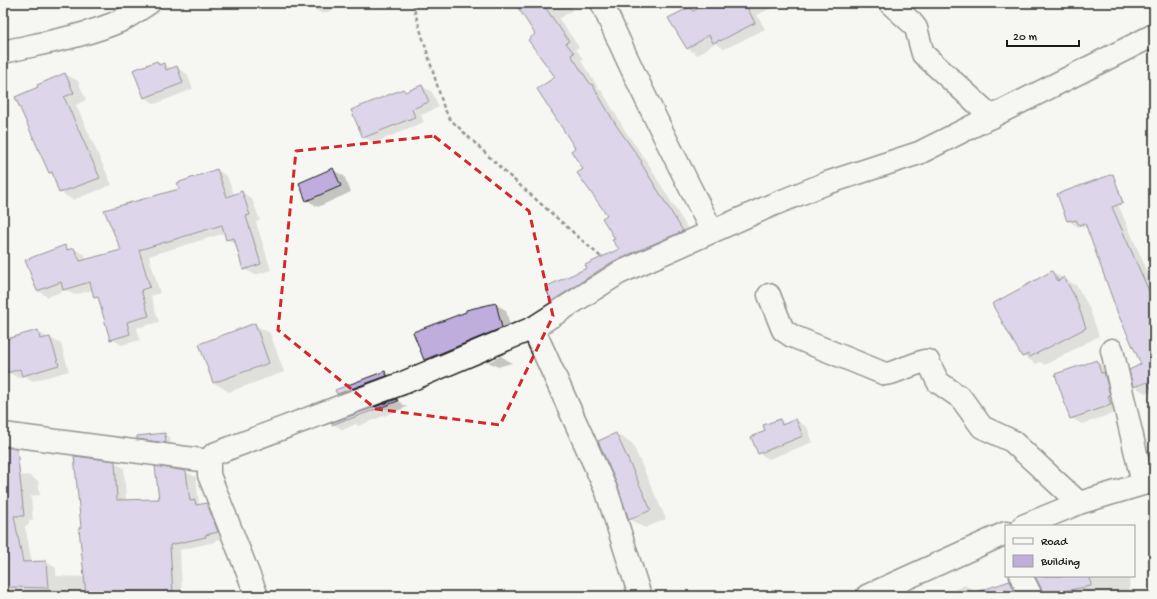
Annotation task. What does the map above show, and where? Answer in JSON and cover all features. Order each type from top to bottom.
[{"type":"street","points":[[3,52],[100,29],[122,20],[149,3]]},
{"type":"street","points":[[602,3],[664,135],[712,231]]},
{"type":"street","points":[[890,3],[916,28],[923,54],[992,117]]},
{"type":"street","points":[[257,596],[210,475],[209,461],[214,454],[403,383],[533,328],[619,273],[772,205],[827,183],[919,153],[1154,35]]},
{"type":"street","points":[[769,295],[783,330],[792,336],[885,374],[928,361],[938,382],[961,398],[982,426],[1012,441],[1079,503]]},
{"type":"street","points":[[533,328],[607,492],[640,596]]},
{"type":"street","points":[[1025,525],[1079,503],[1149,483],[1112,350]]},
{"type":"street","points":[[3,434],[209,461]]},
{"type":"street","points":[[867,596],[1004,538]]},
{"type":"street","points":[[1022,577],[1031,596]]},
{"type":"path","points":[[414,3],[414,8],[444,108],[450,119],[505,172],[619,273]]},
{"type":"highlighted area","points":[[434,136],[529,211],[553,316],[500,425],[376,409],[278,330],[296,151]]},
{"type":"building","points":[[515,3],[542,3],[569,41],[566,43],[574,53],[571,55],[591,85],[592,84],[616,125],[642,162],[641,163],[683,231],[612,262],[552,301],[545,287],[587,268],[585,265],[619,249],[612,240],[615,239],[602,218],[607,215],[577,173],[583,169],[571,151],[575,148],[537,89],[555,77],[528,40],[535,34]]},
{"type":"building","points":[[709,3],[745,3],[755,23],[720,41],[713,43],[709,35],[687,49],[668,18],[690,7],[693,11]]},
{"type":"building","points":[[157,61],[159,65],[164,63],[166,70],[177,66],[183,83],[144,98],[133,70]]},
{"type":"building","points":[[65,73],[74,93],[64,97],[100,178],[59,193],[52,172],[49,173],[15,97],[38,87],[37,85]]},
{"type":"building","points":[[422,85],[429,102],[412,109],[415,117],[363,138],[351,110],[403,89],[405,92]]},
{"type":"building","points":[[333,168],[341,186],[306,201],[299,183]]},
{"type":"building","points":[[217,169],[227,197],[242,191],[250,215],[246,216],[261,264],[243,270],[234,238],[226,240],[222,225],[139,250],[150,287],[141,290],[149,316],[127,322],[130,334],[110,340],[98,297],[94,298],[90,282],[63,290],[61,282],[37,291],[25,260],[65,245],[67,250],[74,248],[80,261],[121,250],[104,210],[179,189],[177,183]]},
{"type":"building","points":[[1113,174],[1123,203],[1112,207],[1149,291],[1154,289],[1154,394],[1148,382],[1133,387],[1129,370],[1141,364],[1118,314],[1085,223],[1079,225],[1076,220],[1067,221],[1057,194]]},
{"type":"building","points":[[1052,271],[1058,281],[1064,277],[1076,299],[1086,328],[1030,357],[1029,354],[1022,357],[992,304]]},
{"type":"building","points":[[496,303],[502,328],[424,360],[413,332],[466,312],[466,310]]},
{"type":"building","points":[[255,323],[269,363],[213,383],[199,344]]},
{"type":"building","points":[[38,330],[40,339],[50,337],[59,365],[22,376],[20,369],[7,373],[3,360],[3,340]]},
{"type":"building","points":[[1097,360],[1101,373],[1104,372],[1111,405],[1070,419],[1055,374]]},
{"type":"building","points":[[385,371],[387,376],[337,394],[335,390]]},
{"type":"building","points":[[397,399],[398,401],[347,420],[332,425],[331,423]]},
{"type":"building","points":[[780,419],[782,425],[796,419],[803,436],[758,454],[751,437],[765,431],[763,425]]},
{"type":"building","points":[[165,433],[166,443],[137,439],[137,436]]},
{"type":"building","points":[[616,433],[651,510],[629,520],[618,487],[598,441]]},
{"type":"building","points":[[3,447],[17,449],[24,516],[14,516],[23,562],[46,561],[48,588],[6,587],[3,571]]},
{"type":"building","points":[[74,456],[115,461],[117,500],[159,499],[155,466],[186,471],[190,501],[195,500],[196,505],[207,503],[218,532],[205,535],[206,537],[170,545],[173,593],[121,592],[86,595],[79,528],[81,527]]},
{"type":"building","points":[[1036,577],[1090,577],[1091,586],[1043,595]]},
{"type":"building","points":[[1010,581],[1017,596],[976,596],[976,592]]}]
